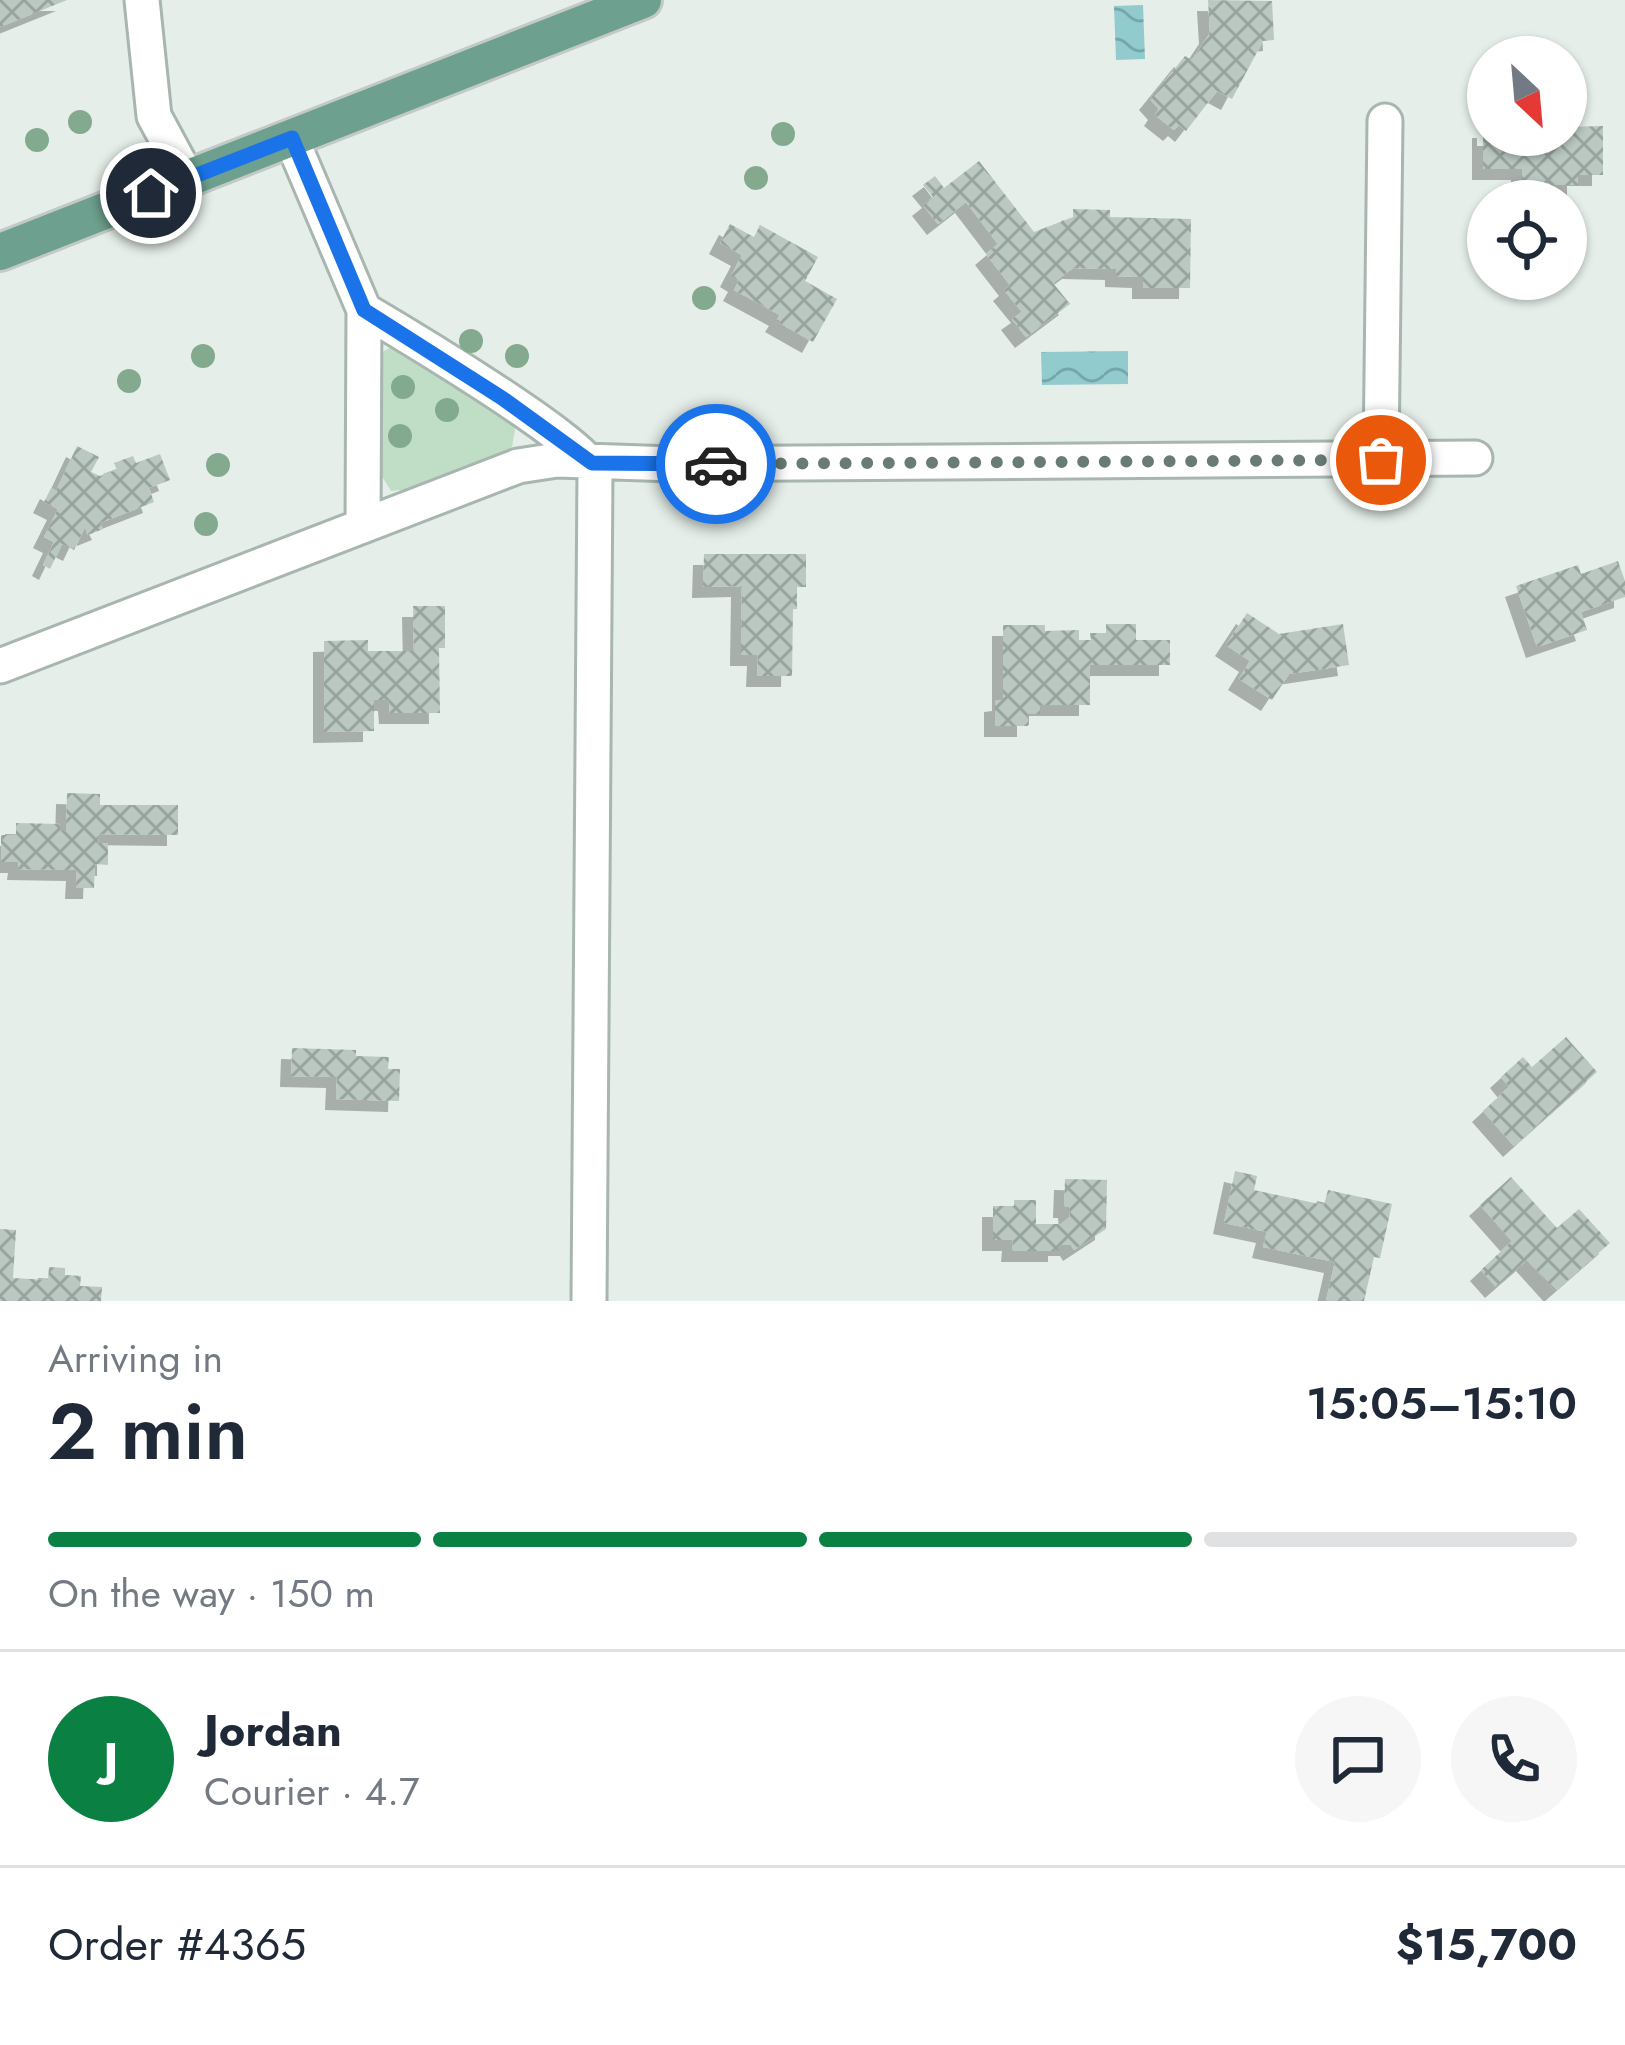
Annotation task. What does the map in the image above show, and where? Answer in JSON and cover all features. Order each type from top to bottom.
[{"type":"main road","points":[[0,252],[643,0]]},
{"type":"street","points":[[142,0],[154,116],[188,178]]},
{"type":"street","points":[[1381,460],[1385,121]]},
{"type":"street","points":[[292,138],[364,310],[363,526]]},
{"type":"street","points":[[364,310],[502,398],[592,463],[597,490],[589,1301]]},
{"type":"street","points":[[0,666],[518,466],[548,460],[1475,458]]},
{"type":"green space","points":[[391,347],[507,418],[515,429],[512,447],[409,489],[391,491],[380,473],[380,362]]},
{"type":"water","points":[[1143,5],[1145,59],[1116,60],[1114,6]]},
{"type":"water","points":[[1128,351],[1128,384],[1042,385],[1041,352]]},
{"type":"building","points":[[0,0],[67,0],[0,27]]},
{"type":"building","points":[[1208,0],[1272,1],[1274,40],[1263,41],[1232,99],[1217,91],[1186,131],[1179,125],[1174,130],[1155,115],[1159,109],[1150,99],[1185,56],[1192,60],[1210,33]]},
{"type":"building","points":[[1587,126],[1603,126],[1603,175],[1522,180],[1522,169],[1483,169],[1483,156],[1587,156]]},
{"type":"building","points":[[979,161],[1034,232],[1073,217],[1073,209],[1110,210],[1110,217],[1191,219],[1190,288],[1143,288],[1143,277],[1116,276],[1116,269],[1073,268],[1053,283],[1070,304],[1026,337],[1012,319],[1022,312],[1004,290],[1010,285],[986,254],[998,244],[966,202],[938,224],[923,205],[933,197],[923,185],[935,176],[944,188]]},
{"type":"building","points":[[730,224],[754,237],[760,225],[818,257],[805,281],[837,299],[813,342],[776,321],[780,315],[734,290],[739,281],[731,276],[742,255],[720,243]]},
{"type":"building","points":[[77,446],[99,457],[91,472],[100,476],[117,470],[114,463],[133,456],[136,463],[160,454],[170,480],[149,488],[154,502],[100,523],[103,529],[88,535],[85,527],[74,550],[62,544],[50,569],[43,565],[54,542],[44,537],[58,509],[44,502],[51,488],[56,491]]},
{"type":"building","points":[[704,554],[806,554],[806,587],[797,587],[797,609],[793,609],[792,676],[757,676],[758,655],[741,655],[742,586],[703,587]]},
{"type":"building","points":[[1618,561],[1625,597],[1581,612],[1587,630],[1537,647],[1516,586],[1578,565],[1581,574]]},
{"type":"building","points":[[413,606],[445,606],[445,648],[439,648],[440,713],[390,713],[389,700],[374,700],[374,731],[324,732],[324,641],[368,640],[368,651],[414,651]]},
{"type":"building","points":[[1247,613],[1279,634],[1343,624],[1349,665],[1289,674],[1272,700],[1239,679],[1250,661],[1226,645]]},
{"type":"building","points":[[1106,624],[1136,624],[1136,640],[1170,640],[1170,665],[1090,665],[1090,705],[1040,705],[1040,714],[1028,714],[1028,726],[995,726],[995,701],[1003,700],[1003,625],[1079,630],[1079,640],[1091,640],[1090,633],[1106,633]]},
{"type":"building","points":[[67,793],[100,794],[100,805],[178,805],[178,835],[99,834],[98,843],[108,843],[108,865],[95,864],[94,888],[76,888],[77,870],[18,869],[19,862],[1,862],[1,835],[16,835],[16,823],[60,824],[60,831],[66,831]]},
{"type":"building","points":[[1566,1037],[1597,1072],[1514,1146],[1483,1111],[1509,1087],[1501,1077],[1523,1057],[1532,1067]]},
{"type":"building","points":[[292,1048],[356,1050],[356,1056],[389,1057],[388,1069],[400,1069],[399,1101],[336,1099],[337,1077],[291,1076]]},
{"type":"building","points":[[1235,1171],[1257,1176],[1254,1190],[1324,1205],[1328,1190],[1392,1204],[1364,1301],[1326,1301],[1335,1262],[1263,1247],[1267,1232],[1224,1223]]},
{"type":"building","points":[[1511,1177],[1557,1228],[1579,1209],[1610,1243],[1555,1291],[1527,1260],[1496,1287],[1481,1270],[1512,1241],[1480,1205]]},
{"type":"building","points":[[1065,1179],[1107,1180],[1106,1229],[1074,1250],[1071,1245],[1059,1245],[1059,1251],[1012,1251],[1013,1240],[993,1240],[993,1206],[1036,1200],[1036,1224],[1061,1224],[1070,1217],[1069,1207],[1064,1207]]},
{"type":"building","points":[[0,1229],[16,1230],[13,1278],[48,1280],[49,1267],[65,1268],[65,1275],[81,1276],[80,1286],[102,1287],[101,1301],[0,1301]]},
{"type":"way so far","points":[[716,464],[1381,460]]},
{"type":"route","points":[[151,193],[292,138],[364,310],[502,398],[592,463],[716,464]]}]
